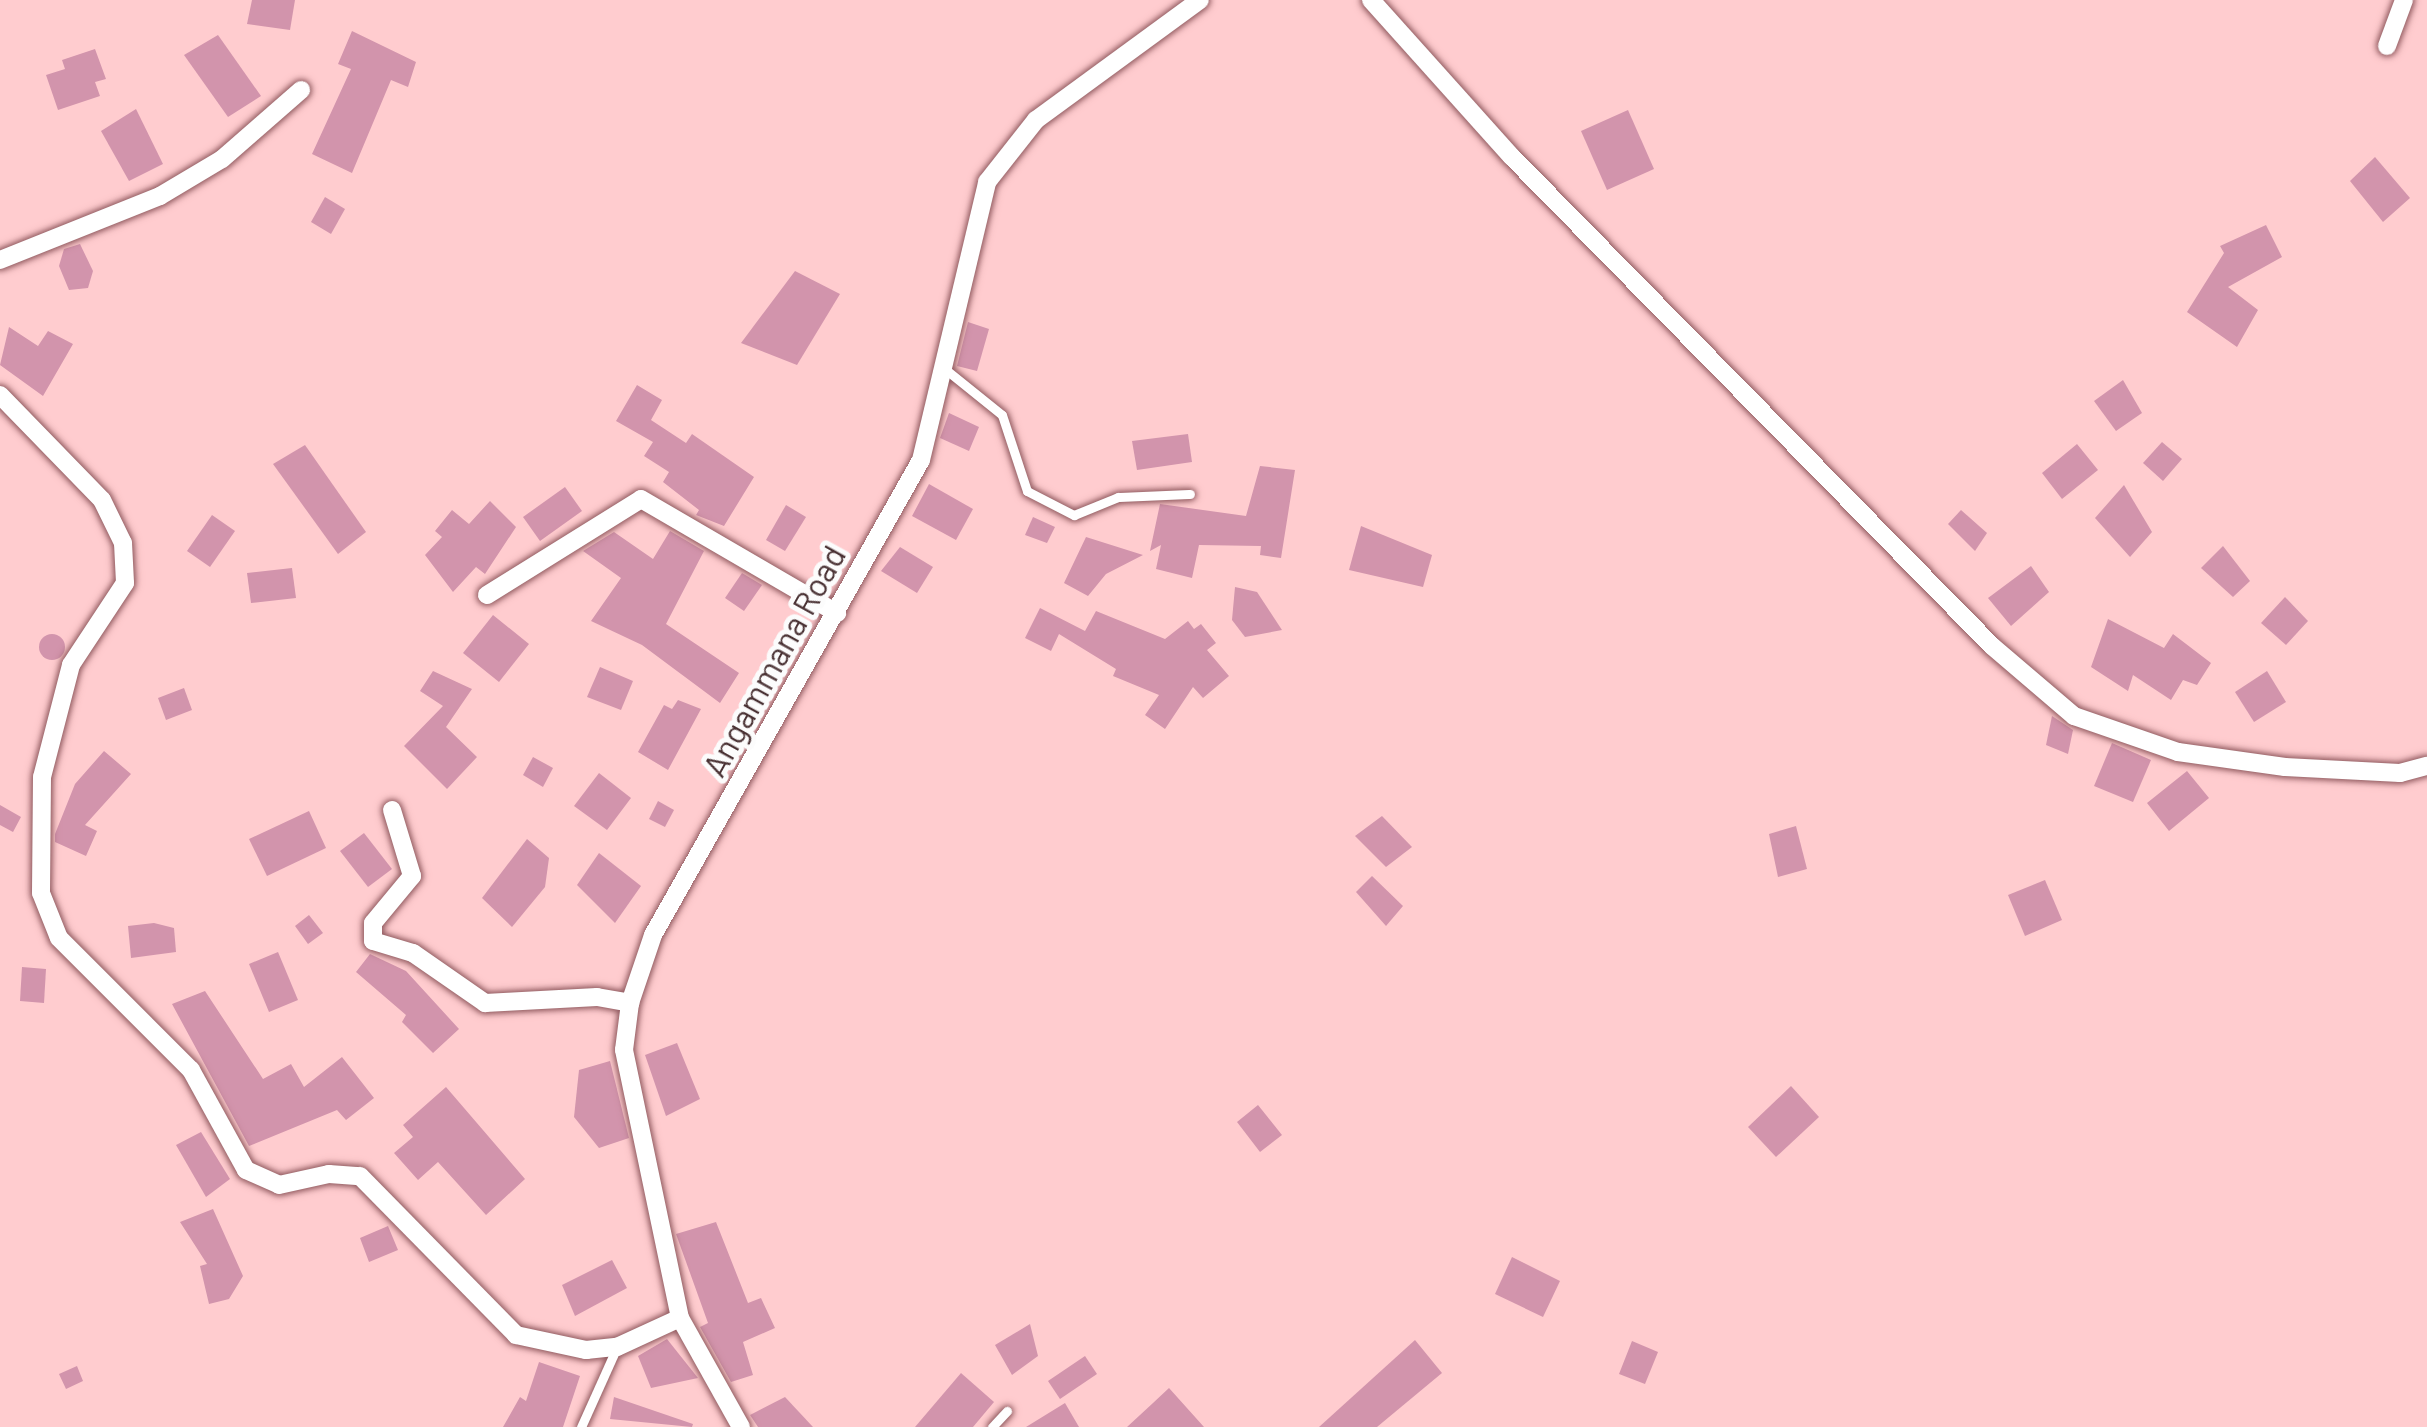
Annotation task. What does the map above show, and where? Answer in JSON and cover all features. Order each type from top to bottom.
[{"type":"street","name":"Angammana Road","points":[[741,1427],[680,1318],[624,1050],[630,1003],[653,935],[921,460],[987,182],[1036,120],[1200,0]]},
{"type":"street","points":[[1371,0],[1511,156],[1793,444],[1992,646],[2074,716],[2178,752],[2284,767],[2400,773],[2427,766]]},
{"type":"street","points":[[2387,46],[2404,0]]},
{"type":"street","points":[[0,260],[160,196],[222,159],[301,90]]},
{"type":"street","points":[[0,395],[102,500],[123,543],[125,583],[71,665],[42,777],[41,893],[59,938],[191,1070],[246,1170],[279,1185],[328,1174],[360,1176],[516,1335],[586,1350],[617,1347],[680,1318]]},
{"type":"street","points":[[487,595],[641,500],[837,613]]},
{"type":"street","points":[[392,810],[412,876],[374,923],[374,941],[412,953],[485,1004],[597,997],[630,1003]]},
{"type":"lane","points":[[944,369],[1002,415],[1027,491],[1085,517],[1118,497],[1190,494]]},
{"type":"lane","points":[[581,1427],[617,1347]]},
{"type":"lane","points":[[992,1427],[1007,1411]]},
{"type":"building","points":[[252,0],[295,0],[290,30],[247,24]]},
{"type":"building","points":[[352,31],[416,62],[408,87],[391,80],[352,173],[312,154],[351,69],[338,64]]},
{"type":"building","points":[[218,35],[261,96],[228,117],[184,55]]},
{"type":"building","points":[[95,49],[106,79],[95,82],[100,96],[58,110],[46,75],[65,69],[62,60]]},
{"type":"building","points":[[136,109],[163,164],[129,181],[101,131]]},
{"type":"building","points":[[1628,110],[1654,169],[1607,190],[1581,131]]},
{"type":"building","points":[[2375,157],[2410,198],[2383,222],[2350,181]]},
{"type":"building","points":[[325,197],[345,209],[331,234],[311,222]]},
{"type":"building","points":[[2266,225],[2282,257],[2228,287],[2258,310],[2237,347],[2187,312],[2224,253],[2220,246]]},
{"type":"building","points":[[80,244],[93,271],[88,288],[69,290],[59,266],[64,249]]},
{"type":"building","points":[[795,271],[840,294],[797,365],[741,343]]},
{"type":"building","points":[[968,322],[989,329],[977,371],[957,366]]},
{"type":"building","points":[[9,327],[38,346],[48,331],[73,344],[43,396],[0,365]]},
{"type":"building","points":[[2123,380],[2142,413],[2116,431],[2094,401]]},
{"type":"building","points":[[637,385],[662,400],[651,420],[686,443],[692,434],[754,477],[724,526],[696,515],[699,510],[663,482],[669,472],[644,456],[653,442],[616,421]]},
{"type":"building","points":[[949,413],[979,427],[969,451],[940,438]]},
{"type":"building","points":[[1188,434],[1192,462],[1137,470],[1132,441]]},
{"type":"building","points":[[2162,442],[2182,459],[2163,481],[2143,463]]},
{"type":"building","points":[[2077,444],[2098,470],[2062,499],[2042,473]]},
{"type":"building","points":[[305,445],[366,532],[338,554],[273,464]]},
{"type":"building","points":[[1260,466],[1295,470],[1281,558],[1260,555],[1261,546],[1199,545],[1192,578],[1156,569],[1161,545],[1150,551],[1160,504],[1246,516]]},
{"type":"building","points":[[929,484],[973,509],[956,540],[912,516]]},
{"type":"building","points":[[2124,485],[2152,532],[2130,557],[2095,518]]},
{"type":"building","points":[[565,487],[582,511],[540,541],[523,517]]},
{"type":"building","points":[[490,501],[516,527],[485,574],[476,567],[453,592],[425,555],[442,537],[435,531],[452,510],[469,524]]},
{"type":"building","points":[[786,505],[806,517],[785,551],[766,540]]},
{"type":"building","points":[[1961,510],[1987,533],[1975,551],[1948,524]]},
{"type":"building","points":[[212,515],[235,531],[210,567],[187,551]]},
{"type":"building","points":[[1033,517],[1055,527],[1047,543],[1025,535]]},
{"type":"building","points":[[1361,526],[1432,555],[1423,587],[1349,570]]},
{"type":"building","points":[[670,531],[704,551],[666,624],[739,673],[720,703],[642,645],[591,621],[621,578],[583,551],[614,532],[653,559]]},
{"type":"building","points":[[1086,537],[1143,555],[1106,574],[1088,596],[1064,583]]},
{"type":"building","points":[[2223,546],[2250,581],[2233,597],[2201,568]]},
{"type":"building","points":[[900,547],[933,567],[917,593],[881,571]]},
{"type":"building","points":[[2031,566],[2049,592],[2011,626],[1988,598]]},
{"type":"building","points":[[292,568],[296,598],[251,603],[247,573]]},
{"type":"building","points":[[742,573],[762,585],[744,611],[725,598]]},
{"type":"building","points":[[1235,587],[1257,592],[1282,630],[1245,637],[1232,620]]},
{"type":"building","points":[[2285,597],[2308,621],[2286,645],[2261,623]]},
{"type":"building","points":[[1040,608],[1085,631],[1096,611],[1165,639],[1188,621],[1194,629],[1201,624],[1216,643],[1207,650],[1229,676],[1203,698],[1193,687],[1165,729],[1145,715],[1159,695],[1113,676],[1116,669],[1059,634],[1051,651],[1025,638]]},
{"type":"building","points":[[493,615],[529,644],[499,682],[463,653]]},
{"type":"building","points":[[2108,619],[2164,648],[2173,634],[2211,663],[2197,685],[2183,680],[2171,700],[2133,675],[2128,691],[2091,667]]},
{"type":"building","points":[[52,634],[65,647],[52,660],[39,647]]},
{"type":"building","points":[[600,667],[633,681],[621,710],[587,697]]},
{"type":"building","points":[[433,671],[472,689],[446,727],[477,757],[447,789],[404,746],[443,706],[420,691]]},
{"type":"building","points":[[2267,671],[2286,702],[2254,722],[2235,692]]},
{"type":"building","points":[[184,688],[192,710],[166,720],[158,698]]},
{"type":"building","points":[[678,700],[701,709],[668,770],[638,752],[664,705],[672,709]]},
{"type":"building","points":[[2052,716],[2073,730],[2068,754],[2046,745]]},
{"type":"building","points":[[2112,743],[2151,760],[2133,802],[2094,786]]},
{"type":"building","points":[[104,751],[131,774],[85,825],[97,831],[86,856],[55,842],[55,834],[75,784]]},
{"type":"building","points":[[533,757],[553,768],[543,787],[523,775]]},
{"type":"building","points":[[2187,771],[2209,798],[2169,831],[2147,803]]},
{"type":"building","points":[[599,773],[631,798],[607,830],[574,806]]},
{"type":"building","points":[[658,801],[674,810],[665,827],[649,819]]},
{"type":"building","points":[[0,805],[21,817],[13,832],[0,825]]},
{"type":"building","points":[[309,811],[326,848],[267,876],[249,839]]},
{"type":"building","points":[[1382,816],[1412,847],[1386,867],[1355,836]]},
{"type":"building","points":[[1796,826],[1807,869],[1778,877],[1769,834]]},
{"type":"building","points":[[364,833],[392,869],[368,887],[340,851]]},
{"type":"building","points":[[527,839],[549,858],[545,887],[512,927],[482,898]]},
{"type":"building","points":[[599,853],[641,886],[615,923],[577,885]]},
{"type":"building","points":[[1372,876],[1403,906],[1386,926],[1356,892]]},
{"type":"building","points":[[2045,880],[2062,920],[2025,936],[2008,895]]},
{"type":"building","points":[[309,915],[323,933],[308,944],[295,926]]},
{"type":"building","points":[[154,923],[174,928],[176,952],[131,958],[128,926]]},
{"type":"building","points":[[278,952],[298,1000],[269,1012],[249,964]]},
{"type":"building","points":[[370,954],[406,971],[459,1029],[433,1053],[402,1022],[406,1015],[356,972]]},
{"type":"building","points":[[22,967],[46,969],[44,1003],[20,1001]]},
{"type":"building","points":[[205,991],[263,1079],[291,1064],[304,1087],[342,1057],[374,1098],[346,1120],[337,1110],[249,1146],[172,1004]]},
{"type":"building","points":[[677,1043],[700,1099],[666,1116],[645,1055]]},
{"type":"building","points":[[610,1061],[629,1138],[599,1148],[574,1117],[579,1070]]},
{"type":"building","points":[[1791,1086],[1819,1117],[1776,1157],[1748,1127]]},
{"type":"building","points":[[446,1087],[525,1179],[486,1215],[438,1162],[418,1180],[394,1153],[413,1137],[403,1125]]},
{"type":"building","points":[[1258,1105],[1282,1135],[1260,1152],[1237,1122]]},
{"type":"building","points":[[201,1132],[230,1179],[206,1197],[176,1145]]},
{"type":"building","points":[[213,1209],[243,1276],[229,1299],[209,1304],[200,1266],[207,1264],[180,1222]]},
{"type":"building","points":[[716,1222],[748,1303],[761,1298],[775,1328],[743,1342],[753,1375],[731,1382],[700,1327],[708,1323],[676,1234]]},
{"type":"building","points":[[388,1226],[398,1250],[369,1262],[360,1238]]},
{"type":"building","points":[[1512,1257],[1560,1281],[1543,1317],[1495,1294]]},
{"type":"building","points":[[612,1260],[627,1288],[575,1316],[562,1285]]},
{"type":"building","points":[[1030,1324],[1038,1356],[1012,1375],[995,1345]]},
{"type":"building","points":[[667,1339],[698,1378],[651,1388],[638,1356]]},
{"type":"building","points":[[1415,1340],[1442,1373],[1377,1427],[1319,1427]]},
{"type":"building","points":[[1632,1341],[1658,1352],[1645,1384],[1619,1374]]},
{"type":"building","points":[[1085,1356],[1097,1374],[1060,1399],[1048,1381]]},
{"type":"building","points":[[539,1362],[580,1376],[563,1427],[503,1427],[520,1397],[526,1401]]},
{"type":"building","points":[[77,1366],[83,1381],[66,1389],[59,1374]]},
{"type":"building","points":[[961,1373],[994,1402],[973,1427],[915,1427]]},
{"type":"building","points":[[1169,1388],[1204,1427],[1127,1427],[1153,1403]]},
{"type":"building","points":[[614,1397],[693,1424],[692,1427],[610,1419]]},
{"type":"building","points":[[785,1397],[813,1427],[758,1427],[750,1415]]},
{"type":"building","points":[[1065,1403],[1079,1427],[1026,1427]]}]
